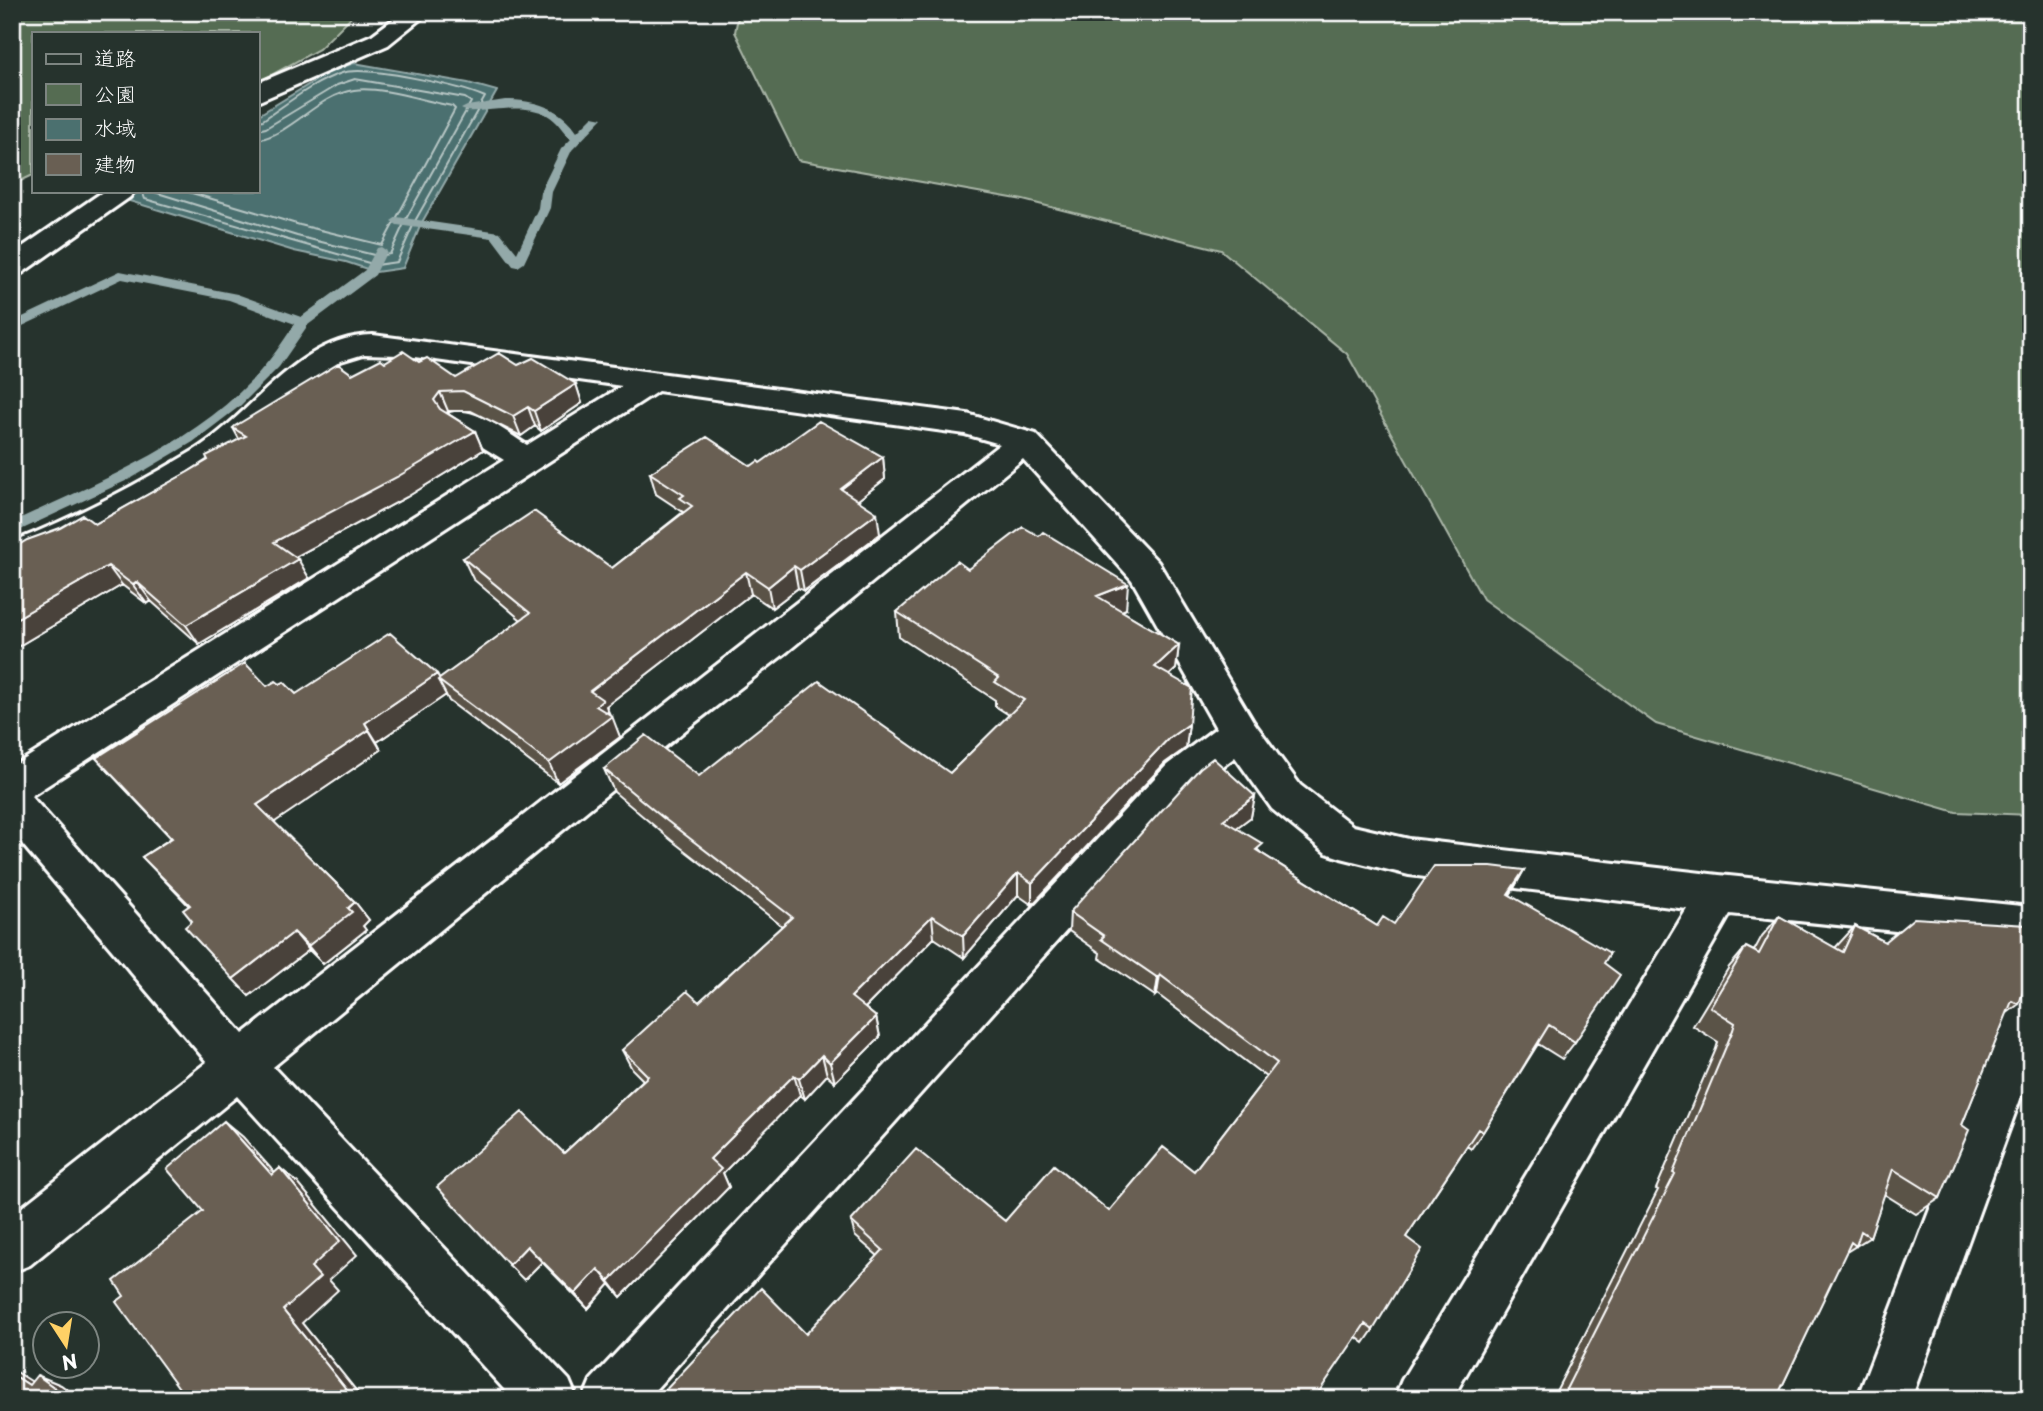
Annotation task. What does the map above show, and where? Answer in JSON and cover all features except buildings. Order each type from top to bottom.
[{"type":"street","points":[[259,94],[380,40],[418,12]]},
{"type":"street","points":[[12,267],[120,192]]},
{"type":"street","points":[[12,556],[62,536],[207,457],[315,365],[343,346],[366,343],[400,346],[967,424],[1025,441],[1145,571],[1239,732],[1286,797],[1341,841],[1409,857],[1719,894],[2031,926]]},
{"type":"street","points":[[12,789],[652,381]]},
{"type":"street","points":[[461,420],[526,459]]},
{"type":"street","points":[[12,1247],[674,717],[786,633],[1025,441]]},
{"type":"street","points":[[610,1399],[1181,776],[1239,732]]},
{"type":"street","points":[[12,803],[240,1065],[550,1399]]},
{"type":"street","points":[[1421,1399],[1719,894]]},
{"type":"street","points":[[1884,1399],[2031,1006]]},
{"type":"green space","points":[[12,12],[356,12],[319,49],[259,82],[259,32],[32,32],[32,175],[12,185]]},
{"type":"green space","points":[[739,12],[2031,12],[2031,815],[1956,812],[1656,724],[1483,599],[1347,354],[1221,250],[1023,200],[798,160],[735,32]]},
{"type":"water","points":[[354,63],[468,83],[497,91],[421,224],[403,268],[376,272],[346,262],[294,251],[126,200],[138,192],[259,192],[259,115],[331,71]]},
{"type":"waterway","points":[[467,109],[505,104],[541,108],[563,121],[576,137]]},
{"type":"waterway","points":[[397,221],[496,235],[518,263],[544,208],[546,192],[567,149],[597,118]]},
{"type":"waterway","points":[[303,322],[370,272],[381,251]]},
{"type":"waterway","points":[[12,327],[120,275],[232,297],[303,322]]},
{"type":"waterway","points":[[12,529],[127,474],[188,439],[235,403],[274,364],[303,322]]}]
